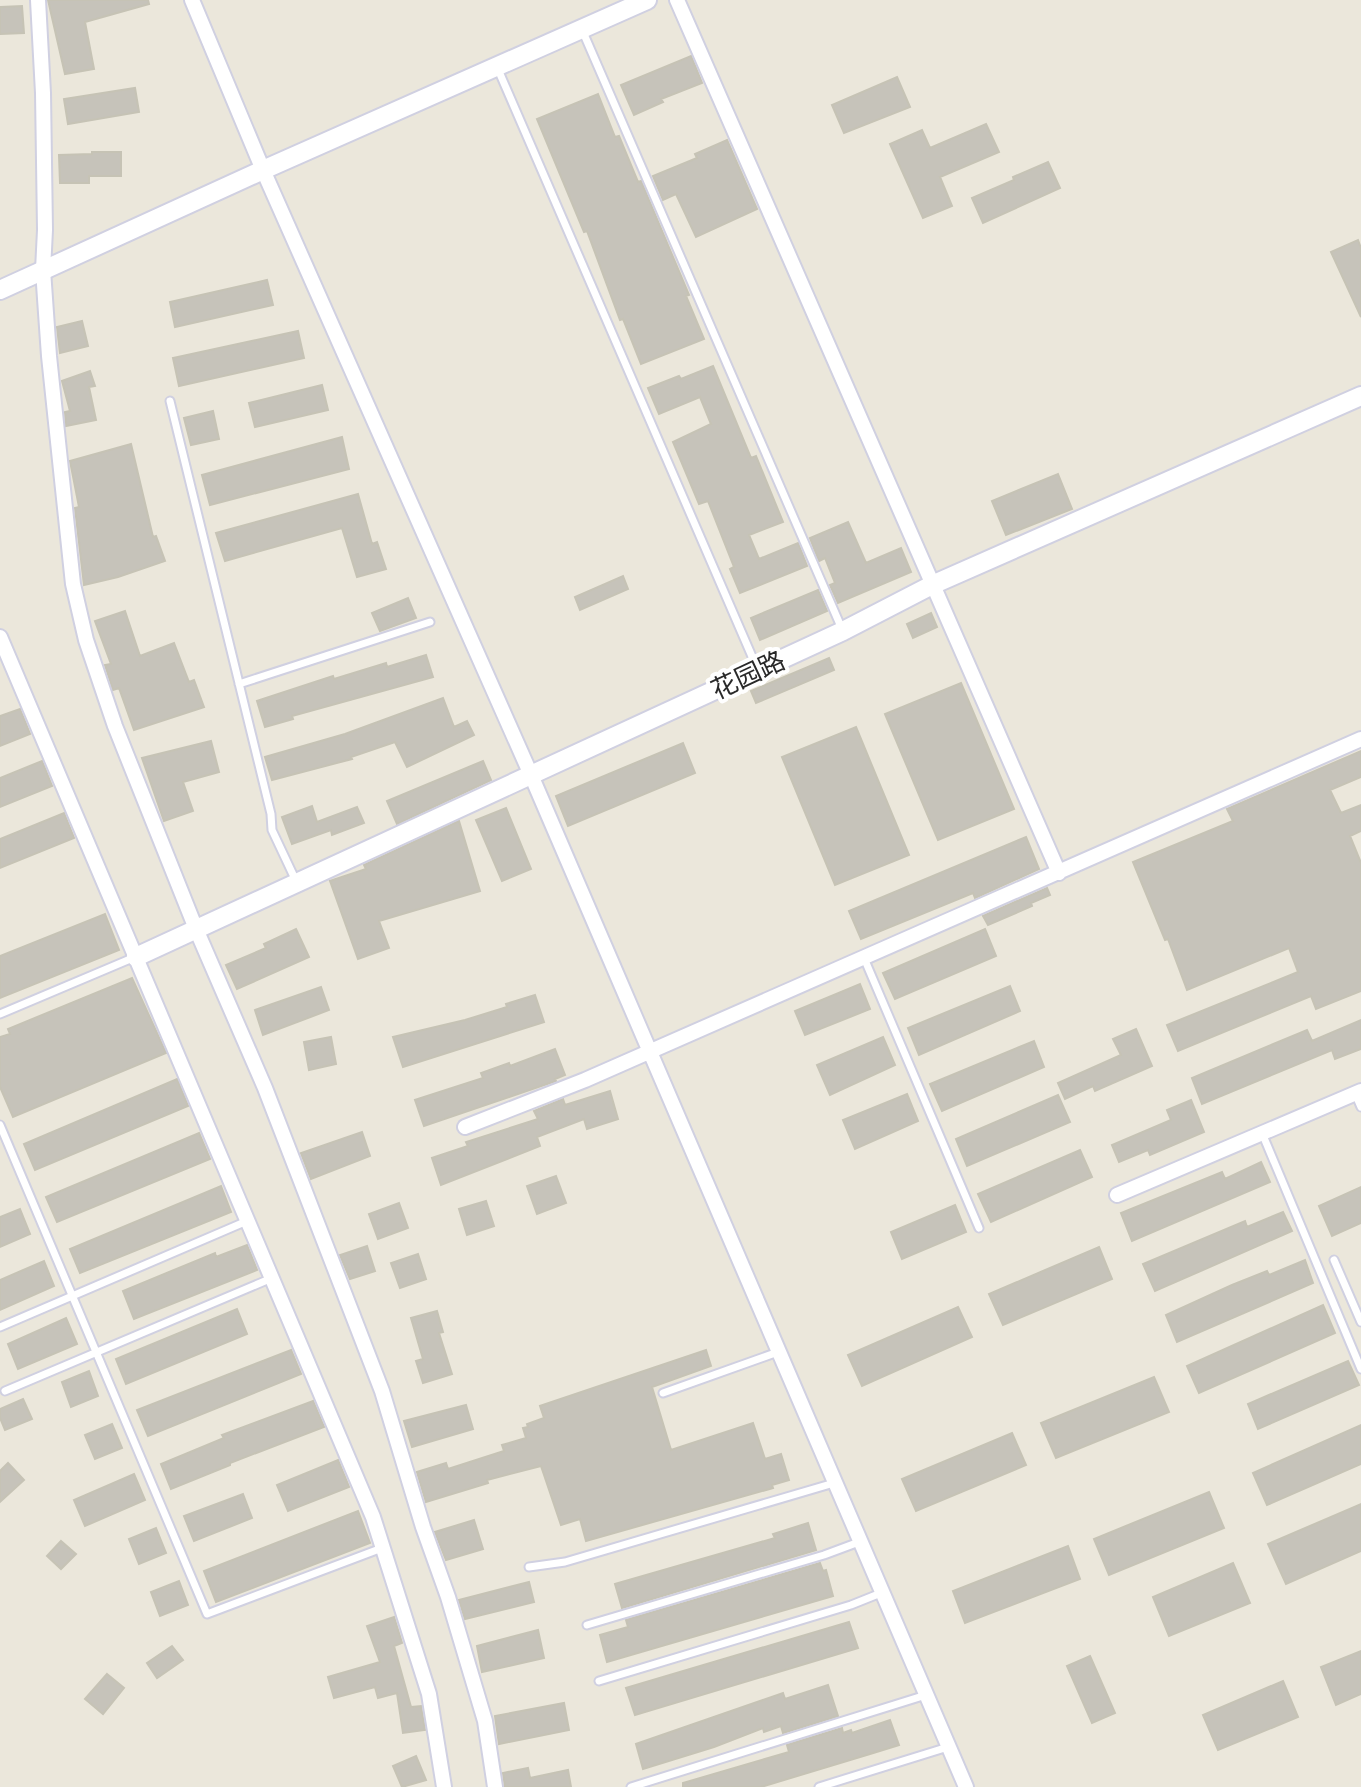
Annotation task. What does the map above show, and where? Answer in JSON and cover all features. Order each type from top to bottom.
[{"type":"street","points":[[38,0],[43,93],[43,270],[73,584],[86,640],[115,726],[196,929],[265,1088],[382,1391],[485,1721],[495,1787]]},
{"type":"street","points":[[192,0],[263,170],[531,775],[966,1787]]},
{"type":"street","points":[[0,290],[647,0]]},
{"type":"street","points":[[677,0],[1059,873]]},
{"type":"street","name":"花园路","points":[[136,957],[843,631],[932,585],[1361,396]]},
{"type":"street","points":[[0,637],[373,1517],[429,1694],[444,1787]]},
{"type":"street","points":[[465,1127],[864,958],[1361,739]]},
{"type":"street","points":[[1117,1195],[1262,1133],[1359,1097]]},
{"type":"lane","points":[[581,29],[843,631]]},
{"type":"lane","points":[[497,67],[758,670]]},
{"type":"lane","points":[[170,401],[272,830],[296,882]]},
{"type":"lane","points":[[239,684],[430,622]]},
{"type":"lane","points":[[0,1014],[136,957]]},
{"type":"lane","points":[[864,958],[979,1228]]},
{"type":"lane","points":[[0,1125],[207,1614],[382,1548]]},
{"type":"lane","points":[[1262,1133],[1361,1369]]},
{"type":"lane","points":[[0,1327],[247,1221]]},
{"type":"lane","points":[[1334,1260],[1361,1322]]},
{"type":"lane","points":[[5,1391],[272,1278]]},
{"type":"lane","points":[[663,1393],[778,1352]]},
{"type":"lane","points":[[529,1567],[565,1562],[834,1483]]},
{"type":"lane","points":[[587,1625],[859,1542]]},
{"type":"lane","points":[[599,1681],[851,1605],[881,1593]]},
{"type":"lane","points":[[631,1787],[926,1695]]},
{"type":"lane","points":[[819,1787],[948,1747]]},
{"type":"building","points":[[48,0],[148,0],[149,4],[85,22],[94,69],[65,74]]},
{"type":"building","points":[[22,6],[24,33],[0,34],[0,7]]},
{"type":"building","points":[[691,56],[702,83],[661,99],[663,102],[634,115],[621,85]]},
{"type":"building","points":[[897,77],[910,107],[844,133],[832,105]]},
{"type":"building","points":[[135,88],[139,112],[68,124],[64,99]]},
{"type":"building","points":[[598,94],[615,137],[619,136],[638,182],[641,181],[704,339],[641,364],[537,119]]},
{"type":"building","points":[[986,124],[999,152],[940,177],[952,206],[923,218],[890,144],[922,130],[930,148]]},
{"type":"building","points":[[727,140],[757,209],[696,237],[676,194],[663,200],[653,176],[697,158],[695,154]]},
{"type":"building","points":[[121,152],[121,176],[89,176],[89,183],[60,183],[59,155]]},
{"type":"building","points":[[1048,162],[1060,188],[983,223],[972,198]]},
{"type":"building","points":[[1358,240],[1361,248],[1361,317],[1331,252]]},
{"type":"building","points":[[267,280],[273,305],[175,327],[170,302]]},
{"type":"building","points":[[82,321],[88,346],[60,353],[57,327]]},
{"type":"building","points":[[298,331],[304,358],[179,386],[173,358]]},
{"type":"building","points":[[713,366],[751,458],[756,456],[783,522],[749,535],[759,559],[798,543],[807,566],[740,593],[730,569],[734,567],[708,501],[699,504],[673,442],[711,424],[700,397],[659,414],[648,388]]},
{"type":"building","points":[[90,371],[95,386],[89,387],[96,420],[66,426],[65,412],[70,411],[62,381]]},
{"type":"building","points":[[322,385],[328,410],[255,427],[249,403]]},
{"type":"building","points":[[213,411],[219,439],[191,445],[184,418]]},
{"type":"building","points":[[342,437],[349,469],[210,505],[202,475]]},
{"type":"building","points":[[131,444],[153,537],[156,536],[165,561],[84,585],[75,508],[79,507],[70,461]]},
{"type":"building","points":[[1058,474],[1072,509],[1006,535],[992,501]]},
{"type":"building","points":[[358,494],[372,544],[377,542],[386,569],[357,577],[342,528],[225,561],[216,533]]},
{"type":"building","points":[[848,522],[866,563],[901,548],[911,572],[838,603],[830,585],[835,583],[825,558],[819,561],[810,538]]},
{"type":"building","points":[[623,576],[628,589],[580,610],[575,597]]},
{"type":"building","points":[[818,590],[827,611],[760,640],[751,618]]},
{"type":"building","points":[[408,598],[416,618],[380,631],[372,613]]},
{"type":"building","points":[[125,611],[140,656],[174,643],[189,682],[194,680],[204,707],[134,730],[119,688],[113,690],[105,665],[111,664],[95,621]]},
{"type":"building","points":[[931,613],[937,627],[913,638],[907,624]]},
{"type":"building","points":[[426,655],[433,677],[292,716],[293,719],[265,727],[257,701],[333,676],[334,679]]},
{"type":"building","points":[[829,658],[834,670],[756,703],[751,691]]},
{"type":"building","points":[[961,683],[1014,809],[938,840],[885,714]]},
{"type":"building","points":[[443,698],[454,727],[467,721],[474,735],[407,767],[395,742],[352,759],[272,780],[265,757],[345,734]]},
{"type":"building","points":[[20,709],[30,734],[0,746],[0,716]]},
{"type":"building","points":[[856,727],[909,855],[835,885],[782,757]]},
{"type":"building","points":[[211,741],[219,772],[183,782],[193,811],[164,821],[142,758]]},
{"type":"building","points":[[683,743],[695,773],[568,826],[556,796]]},
{"type":"building","points":[[1361,751],[1361,777],[1330,790],[1341,813],[1361,805],[1361,831],[1350,836],[1361,863],[1361,991],[1316,1009],[1311,996],[1178,1051],[1167,1025],[1298,972],[1289,948],[1187,990],[1133,862],[1233,821],[1227,809]]},
{"type":"building","points":[[42,761],[52,786],[0,807],[0,778]]},
{"type":"building","points":[[483,761],[491,780],[397,824],[387,801]]},
{"type":"building","points":[[312,806],[317,822],[357,807],[364,823],[332,835],[331,830],[292,844],[282,817]]},
{"type":"building","points":[[506,808],[531,869],[502,881],[476,820]]},
{"type":"building","points":[[64,813],[74,838],[0,868],[0,839]]},
{"type":"building","points":[[459,821],[480,891],[379,921],[389,948],[358,959],[330,881],[366,869],[364,865]]},
{"type":"building","points":[[1026,837],[1039,869],[975,898],[973,893],[861,939],[849,911]]},
{"type":"building","points":[[1047,888],[1050,895],[1031,903],[1032,906],[988,925],[983,916]]},
{"type":"building","points":[[105,914],[119,950],[0,998],[0,956]]},
{"type":"building","points":[[296,929],[309,957],[237,989],[226,965],[266,948],[264,944]]},
{"type":"building","points":[[985,929],[996,956],[895,999],[883,973]]},
{"type":"building","points":[[132,978],[166,1053],[13,1117],[0,1087],[0,1037],[10,1034],[8,1029]]},
{"type":"building","points":[[860,984],[870,1009],[805,1035],[795,1011]]},
{"type":"building","points":[[1010,986],[1020,1011],[919,1055],[908,1028]]},
{"type":"building","points":[[321,987],[329,1010],[263,1035],[255,1010]]},
{"type":"building","points":[[535,995],[544,1022],[403,1067],[393,1037],[465,1020]]},
{"type":"building","points":[[1361,1020],[1361,1049],[1335,1059],[1332,1050],[1202,1104],[1192,1078],[1307,1030],[1312,1041]]},
{"type":"building","points":[[1136,1029],[1152,1066],[1095,1091],[1093,1086],[1065,1099],[1058,1083],[1121,1055],[1113,1039]]},
{"type":"building","points":[[331,1037],[336,1064],[309,1070],[304,1042]]},
{"type":"building","points":[[883,1037],[895,1065],[830,1095],[817,1065]]},
{"type":"building","points":[[1034,1041],[1044,1067],[942,1111],[930,1084]]},
{"type":"building","points":[[555,1049],[565,1075],[556,1081],[424,1126],[415,1100],[483,1078],[481,1073]]},
{"type":"building","points":[[177,1079],[188,1106],[35,1170],[24,1144]]},
{"type":"building","points":[[610,1091],[618,1119],[587,1129],[584,1119],[537,1137],[540,1146],[441,1185],[432,1158],[468,1146],[466,1142],[538,1119],[534,1111],[563,1099],[565,1105]]},
{"type":"building","points":[[907,1094],[918,1121],[855,1149],[843,1120]]},
{"type":"building","points":[[1058,1095],[1070,1122],[967,1166],[956,1139]]},
{"type":"building","points":[[1191,1100],[1204,1132],[1150,1155],[1148,1150],[1119,1162],[1112,1145],[1171,1120],[1167,1110]]},
{"type":"building","points":[[362,1132],[370,1156],[311,1179],[301,1153]]},
{"type":"building","points":[[199,1133],[210,1159],[57,1222],[46,1197]]},
{"type":"building","points":[[1080,1150],[1092,1177],[991,1222],[978,1194]]},
{"type":"building","points":[[1261,1162],[1270,1182],[1132,1241],[1121,1213],[1222,1172],[1225,1179]]},
{"type":"building","points":[[556,1176],[566,1203],[537,1214],[527,1186]]},
{"type":"building","points":[[221,1186],[231,1212],[80,1273],[70,1249]]},
{"type":"building","points":[[1361,1187],[1361,1223],[1332,1236],[1319,1206]]},
{"type":"building","points":[[486,1201],[494,1226],[467,1235],[459,1209]]},
{"type":"building","points":[[399,1203],[408,1228],[378,1239],[369,1214]]},
{"type":"building","points":[[955,1205],[966,1232],[902,1259],[891,1232]]},
{"type":"building","points":[[20,1209],[30,1234],[0,1247],[0,1217]]},
{"type":"building","points":[[1283,1212],[1292,1231],[1155,1291],[1143,1264],[1245,1221],[1247,1227]]},
{"type":"building","points":[[247,1245],[257,1270],[134,1319],[123,1291],[215,1253],[216,1257]]},
{"type":"building","points":[[367,1246],[375,1271],[350,1279],[340,1255]]},
{"type":"building","points":[[1099,1247],[1112,1279],[1003,1325],[989,1294]]},
{"type":"building","points":[[418,1254],[426,1279],[400,1288],[391,1263]]},
{"type":"building","points":[[1305,1260],[1313,1283],[1177,1342],[1166,1315],[1267,1271],[1269,1275]]},
{"type":"building","points":[[44,1261],[54,1286],[0,1310],[0,1280]]},
{"type":"building","points":[[1323,1305],[1335,1333],[1199,1393],[1187,1366]]},
{"type":"building","points":[[958,1307],[972,1337],[862,1386],[848,1355]]},
{"type":"building","points":[[237,1309],[247,1334],[126,1384],[116,1359]]},
{"type":"building","points":[[437,1311],[443,1332],[439,1333],[452,1374],[423,1383],[416,1361],[423,1359],[411,1318]]},
{"type":"building","points":[[66,1318],[77,1344],[18,1369],[8,1344]]},
{"type":"building","points":[[291,1350],[301,1374],[148,1436],[137,1410]]},
{"type":"building","points":[[706,1350],[711,1366],[652,1387],[671,1450],[753,1423],[765,1459],[781,1454],[789,1480],[772,1485],[773,1488],[586,1541],[580,1519],[561,1525],[541,1466],[487,1480],[488,1483],[426,1502],[417,1472],[446,1463],[448,1469],[504,1451],[502,1445],[526,1438],[523,1428],[528,1427],[527,1424],[544,1418],[540,1406]]},
{"type":"building","points":[[1348,1361],[1359,1385],[1258,1429],[1248,1404]]},
{"type":"building","points":[[89,1371],[98,1396],[71,1407],[62,1382]]},
{"type":"building","points":[[1154,1377],[1169,1412],[1056,1458],[1041,1423]]},
{"type":"building","points":[[23,1399],[32,1419],[5,1430],[0,1409]]},
{"type":"building","points":[[313,1401],[324,1427],[171,1489],[161,1464],[224,1438],[222,1435]]},
{"type":"building","points":[[466,1405],[473,1429],[412,1447],[404,1421]]},
{"type":"building","points":[[112,1424],[122,1448],[95,1459],[85,1435]]},
{"type":"building","points":[[1361,1425],[1361,1464],[1267,1505],[1253,1473]]},
{"type":"building","points":[[1012,1433],[1026,1465],[916,1511],[902,1479]]},
{"type":"building","points":[[338,1460],[349,1487],[288,1511],[277,1485]]},
{"type":"building","points":[[8,1463],[24,1480],[0,1502],[0,1471]]},
{"type":"building","points":[[134,1474],[145,1500],[85,1526],[74,1500]]},
{"type":"building","points":[[1209,1492],[1224,1528],[1109,1575],[1094,1539]]},
{"type":"building","points":[[243,1494],[252,1518],[194,1541],[184,1516]]},
{"type":"building","points":[[1361,1504],[1361,1551],[1286,1584],[1268,1544]]},
{"type":"building","points":[[358,1511],[370,1543],[216,1602],[204,1571]]},
{"type":"building","points":[[474,1520],[483,1549],[446,1560],[435,1532]]},
{"type":"building","points":[[808,1523],[816,1550],[622,1608],[615,1584],[775,1538],[773,1534]]},
{"type":"building","points":[[156,1528],[166,1553],[139,1564],[129,1539]]},
{"type":"building","points":[[61,1541],[76,1554],[61,1569],[47,1556]]},
{"type":"building","points":[[1068,1546],[1080,1579],[965,1623],[953,1591]]},
{"type":"building","points":[[820,1563],[823,1571],[826,1570],[833,1596],[607,1662],[600,1635],[628,1627],[626,1620]]},
{"type":"building","points":[[1233,1563],[1250,1603],[1169,1636],[1153,1597]]},
{"type":"building","points":[[179,1581],[188,1605],[160,1616],[151,1592]]},
{"type":"building","points":[[529,1582],[534,1602],[465,1619],[459,1600]]},
{"type":"building","points":[[394,1617],[402,1643],[394,1646],[411,1707],[421,1706],[425,1730],[403,1733],[397,1693],[378,1698],[375,1687],[334,1698],[328,1677],[380,1662],[367,1626]]},
{"type":"building","points":[[849,1622],[858,1648],[635,1715],[626,1688]]},
{"type":"building","points":[[538,1630],[544,1658],[482,1672],[477,1646]]},
{"type":"building","points":[[172,1646],[183,1660],[157,1678],[147,1663]]},
{"type":"building","points":[[1361,1651],[1361,1694],[1336,1705],[1321,1667]]},
{"type":"building","points":[[1090,1656],[1115,1713],[1092,1723],[1067,1666]]},
{"type":"building","points":[[107,1674],[124,1688],[103,1714],[85,1699]]},
{"type":"building","points":[[1283,1681],[1298,1717],[1218,1750],[1203,1715]]},
{"type":"building","points":[[828,1685],[838,1716],[783,1733],[781,1726],[764,1732],[763,1728],[643,1769],[636,1744],[783,1693],[785,1699]]},
{"type":"building","points":[[564,1703],[569,1730],[499,1744],[495,1716]]},
{"type":"building","points":[[890,1720],[899,1745],[761,1787],[683,1787],[683,1783],[789,1752],[787,1745],[842,1728],[843,1733],[851,1730],[852,1733]]},
{"type":"building","points":[[416,1756],[426,1780],[402,1787],[393,1766]]},
{"type":"building","points":[[528,1768],[530,1778],[568,1770],[571,1787],[505,1787],[503,1773]]}]
